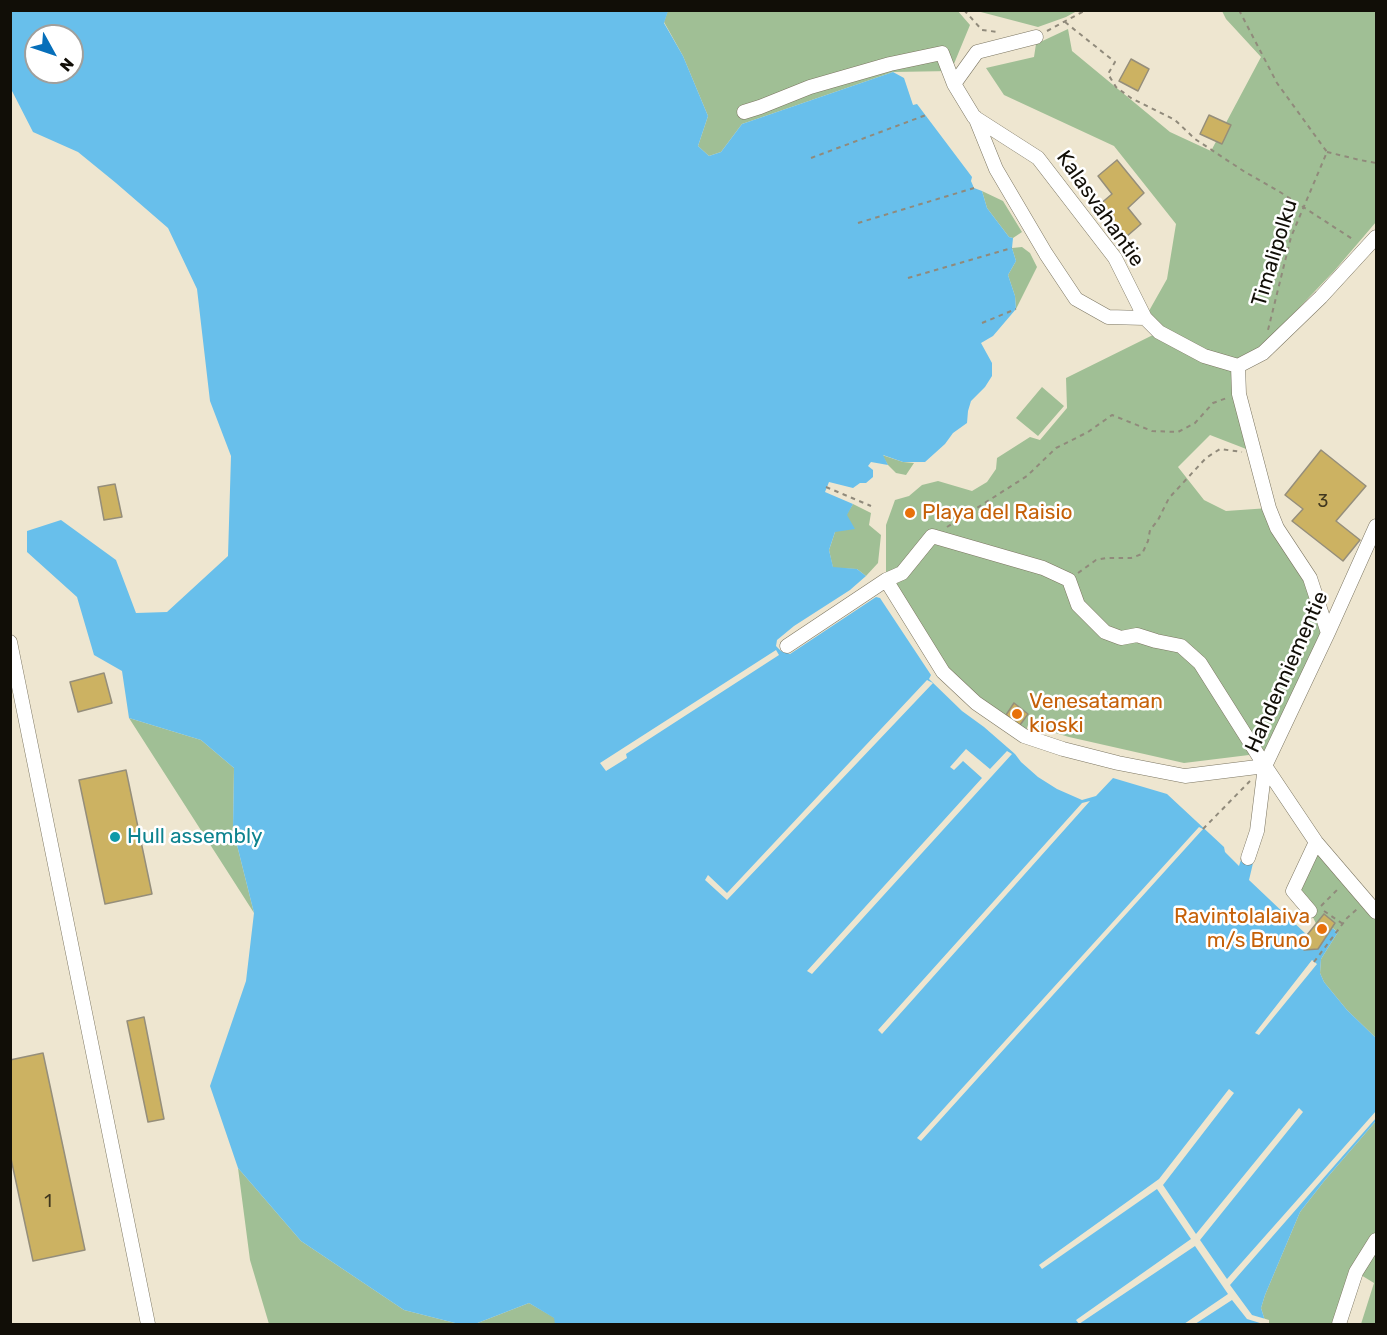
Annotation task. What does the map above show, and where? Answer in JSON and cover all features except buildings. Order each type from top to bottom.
[{"type":"street","points":[[954,84],[977,52],[1036,37]]},
{"type":"street","name":"Kalasvahantie","points":[[744,112],[810,87],[890,64],[942,53],[954,84],[974,117],[1038,158],[1115,258],[1145,318],[1159,332],[1203,356],[1238,366]]},
{"type":"street","points":[[974,117],[996,169],[1076,300],[1108,317],[1145,318]]},
{"type":"street","points":[[1328,633],[1310,578],[1277,528],[1269,508],[1239,394],[1238,366],[1263,353],[1322,297],[1372,242]]},
{"type":"street","name":"Hahdenniementie","points":[[1377,526],[1265,766],[1316,842],[1377,912]]},
{"type":"street","points":[[788,646],[886,580],[902,573],[932,536],[1043,568],[1069,580],[1078,605],[1105,632],[1120,638],[1137,635],[1181,646],[1200,663],[1265,766],[1257,831],[1248,858]]},
{"type":"street","points":[[886,580],[943,672],[976,703],[1024,736],[1063,749],[1185,776],[1265,766]]},
{"type":"street","points":[[10,642],[148,1324]]},
{"type":"street","points":[[1310,910],[1293,891],[1316,842]]},
{"type":"street","points":[[1339,1324],[1356,1272],[1377,1240]]},
{"type":"path","points":[[964,10],[981,30]]},
{"type":"path","points":[[1239,10],[1277,83],[1327,152],[1377,163]]},
{"type":"path","points":[[1065,22],[1115,62],[1108,74],[1116,87],[1131,98],[1176,120],[1196,139],[1304,207],[1372,242]]},
{"type":"path","points":[[811,158],[926,115]]},
{"type":"path","name":"Timalipolku","points":[[1263,353],[1291,237],[1327,152]]},
{"type":"path","points":[[858,223],[975,188]]},
{"type":"path","points":[[908,278],[1012,248]]},
{"type":"path","points":[[982,323],[1016,309]]},
{"type":"path","points":[[932,536],[1027,476],[1056,448],[1088,432],[1112,415],[1152,431],[1178,432],[1196,423],[1213,403],[1239,394]]},
{"type":"path","points":[[1069,580],[1096,560],[1131,558],[1142,554],[1150,530],[1169,498],[1206,458],[1220,449],[1254,454]]},
{"type":"path","points":[[826,487],[871,506]]},
{"type":"path","points":[[1203,829],[1249,782]]},
{"type":"path","points":[[1343,924],[1319,908],[1348,880]]},
{"type":"path","points":[[1314,962],[1347,918],[1366,902]]},
{"type":"green space","points":[[668,10],[957,10],[970,25],[951,71],[893,72],[742,124],[721,152],[709,156],[698,146],[708,116],[683,56],[664,22]]},
{"type":"green space","points":[[977,11],[1077,11],[1038,27]]},
{"type":"green space","points":[[1222,11],[1376,11],[1376,222],[1335,270],[1277,331],[1263,353],[1238,366],[1254,452],[1210,435],[1178,467],[1204,500],[1226,511],[1269,508],[1310,578],[1328,633],[1265,766],[1257,754],[1184,763],[1069,737],[1028,725],[1024,736],[943,672],[886,580],[886,525],[895,500],[909,496],[922,485],[938,481],[972,491],[987,482],[996,469],[997,458],[1030,437],[1040,440],[1067,408],[1066,378],[1159,332],[1145,318],[1167,279],[1176,224],[1114,146],[1004,95],[986,68],[1034,57],[1036,44],[1068,29],[1072,51],[1170,132],[1211,151],[1261,57],[1226,19]]},
{"type":"green space","points":[[982,191],[1003,201],[1022,232],[1013,238],[1009,237],[987,208]]},
{"type":"green space","points":[[1022,247],[1030,253],[1037,267],[1016,309],[1015,296],[1008,275],[1016,261],[1012,248]]},
{"type":"green space","points":[[1042,387],[1064,406],[1038,436],[1016,418]]},
{"type":"green space","points":[[882,455],[914,463],[906,475],[896,473]]},
{"type":"green space","points":[[853,504],[871,513],[869,525],[881,535],[878,563],[866,576],[857,569],[833,568],[829,550],[835,532]]},
{"type":"green space","points":[[129,718],[201,740],[234,768],[233,829],[254,913]]},
{"type":"green space","points":[[1316,842],[1376,912],[1376,1038],[1347,1010],[1324,982],[1320,973],[1321,959],[1338,932],[1327,924],[1320,932],[1310,911],[1293,891]]},
{"type":"green space","points":[[1376,1121],[1376,1324],[1361,1324],[1374,1283],[1356,1272],[1339,1324],[1266,1324],[1261,1308],[1300,1212]]},
{"type":"green space","points":[[238,1168],[301,1241],[404,1310],[459,1324],[269,1324],[250,1260]]},
{"type":"green space","points":[[529,1303],[555,1318],[555,1324],[475,1324]]},
{"type":"water","points":[[10,11],[668,11],[664,23],[683,56],[708,116],[698,146],[709,156],[721,152],[742,124],[893,72],[904,78],[913,105],[917,104],[972,177],[974,188],[982,191],[987,208],[1009,237],[1013,238],[1012,248],[1016,261],[1008,275],[1015,296],[1016,309],[993,336],[981,343],[992,363],[992,376],[971,401],[967,423],[953,433],[945,444],[925,462],[903,462],[883,455],[888,465],[871,462],[868,466],[873,470],[873,477],[866,483],[860,483],[853,488],[829,482],[825,492],[853,504],[847,515],[855,529],[835,532],[829,550],[833,567],[857,569],[866,576],[850,590],[794,626],[777,640],[776,646],[781,651],[790,654],[876,597],[880,598],[931,675],[929,679],[1038,777],[1057,789],[1082,800],[1096,796],[1113,778],[1167,794],[1224,847],[1225,852],[1239,866],[1249,835],[1259,838],[1249,880],[1307,935],[1304,949],[1318,949],[1332,928],[1338,932],[1321,959],[1320,973],[1324,982],[1347,1010],[1376,1038],[1376,1121],[1300,1212],[1261,1308],[1266,1324],[555,1324],[554,1318],[529,1303],[475,1324],[459,1324],[404,1310],[301,1241],[238,1168],[210,1086],[246,981],[254,913],[233,829],[234,768],[201,740],[129,718],[122,671],[94,655],[77,597],[27,552],[27,531],[61,520],[116,560],[136,613],[167,612],[228,556],[231,456],[210,401],[197,289],[168,228],[78,152],[33,132],[11,89]]},
{"type":"pier","points":[[776,650],[779,655],[626,754],[627,758],[606,771],[600,763]]},
{"type":"pier","points":[[927,680],[933,683],[727,900],[705,880],[708,875],[727,893]]},
{"type":"pier","points":[[966,749],[990,769],[1007,751],[1012,754],[812,974],[807,971],[982,778],[963,761],[954,770],[950,767]]},
{"type":"pier","points":[[1090,801],[882,1034],[878,1030],[1082,803]]},
{"type":"pier","points":[[1199,827],[1203,829],[921,1141],[917,1138]]},
{"type":"pier","points":[[1312,960],[1317,964],[1259,1035],[1255,1033]]},
{"type":"pier","points":[[1229,1089],[1234,1093],[1163,1185],[1196,1234],[1299,1108],[1303,1112],[1200,1240],[1227,1279],[1376,1111],[1376,1118],[1230,1285],[1252,1315],[1269,1320],[1269,1324],[1260,1324],[1247,1319],[1232,1300],[1195,1324],[1184,1324],[1228,1294],[1195,1246],[1079,1324],[1076,1320],[1191,1239],[1157,1189],[1042,1269],[1039,1265],[1159,1179]]},
{"type":"place","name":"Playa del Raisio","points":[[910,513]]},
{"type":"place","name":"Venesataman kioski","points":[[1017,714]]},
{"type":"place","name":"Hull assembly","points":[[115,837]]},
{"type":"place","name":"Ravintolalaiva m/s Bruno","points":[[1322,929]]}]
